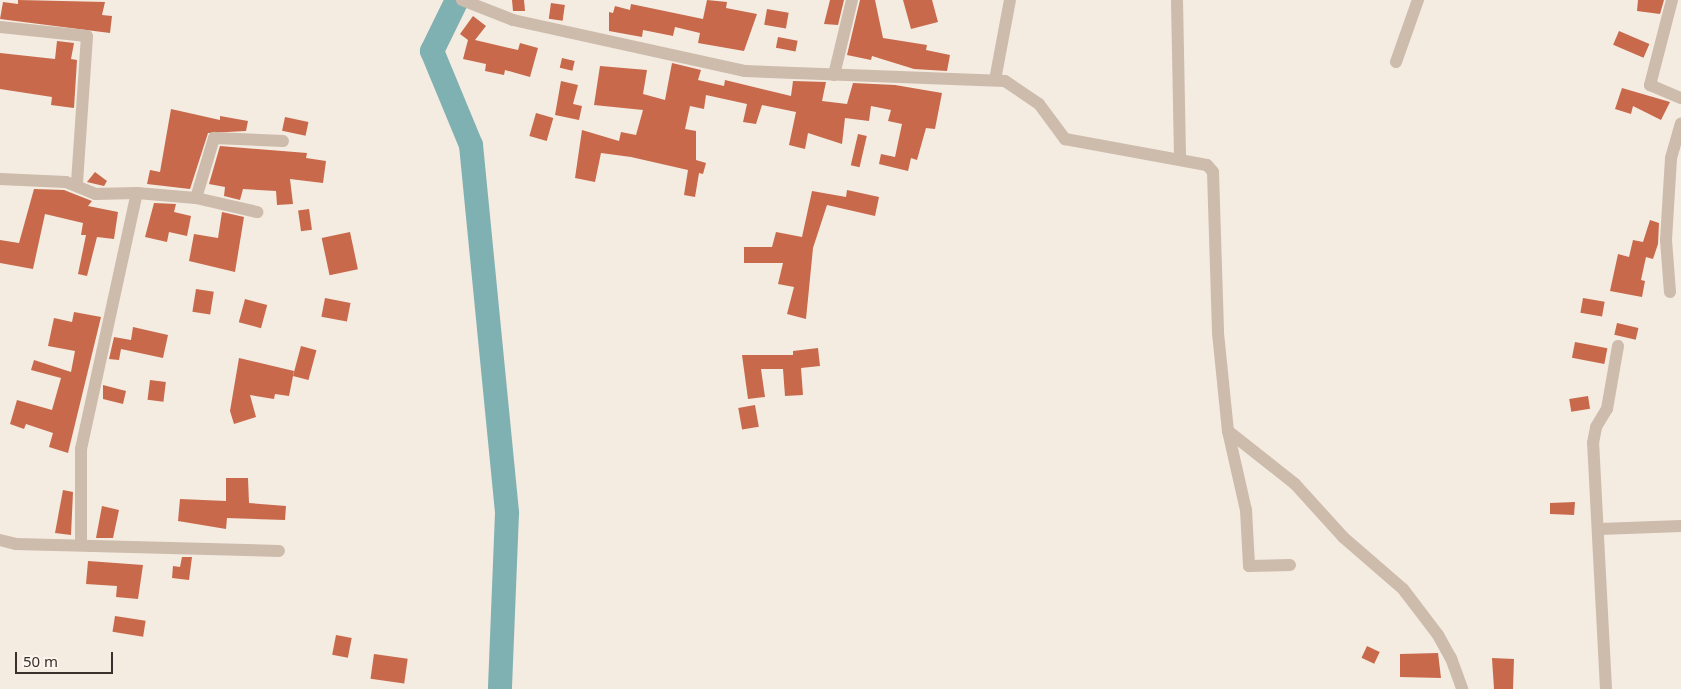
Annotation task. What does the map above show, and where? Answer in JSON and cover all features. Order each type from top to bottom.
[{"type":"street","points":[[834,75],[852,0]]},
{"type":"street","points":[[995,80],[1010,0]]},
{"type":"street","points":[[1177,0],[1180,158]]},
{"type":"street","points":[[1396,62],[1418,0]]},
{"type":"street","points":[[1672,0],[1650,85],[1681,98]]},
{"type":"street","points":[[467,3],[512,20],[745,71],[1005,80],[1029,95],[1066,139],[1200,162],[1213,172],[1218,333],[1228,431],[1246,510],[1250,566],[1290,565]]},
{"type":"street","points":[[0,28],[87,36],[77,184]]},
{"type":"street","points":[[1670,292],[1666,240],[1671,158],[1681,123]]},
{"type":"street","points":[[196,198],[214,138],[283,141]]},
{"type":"street","points":[[0,180],[77,184],[95,194],[137,194],[196,198],[257,212]]},
{"type":"street","points":[[82,545],[81,449],[137,194]]},
{"type":"street","points":[[1606,689],[1600,529],[1592,444],[1596,427],[1608,410],[1618,346]]},
{"type":"street","points":[[1228,431],[1295,484],[1343,537],[1402,589],[1442,643],[1462,689]]},
{"type":"street","points":[[1600,529],[1681,526]]},
{"type":"street","points":[[0,540],[16,544],[279,551]]},
{"type":"building","points":[[18,0],[105,2],[102,15],[112,16],[110,33],[0,19],[3,2],[18,4]]},
{"type":"building","points":[[512,0],[524,0],[525,11],[513,11]]},
{"type":"building","points":[[707,0],[727,2],[726,8],[757,14],[744,51],[698,43],[700,33],[675,27],[673,36],[643,30],[642,37],[609,31],[609,12],[613,13],[615,6],[630,10],[631,4],[703,19]]},
{"type":"building","points":[[830,0],[844,0],[838,25],[824,24]]},
{"type":"building","points":[[860,0],[875,0],[883,38],[927,45],[926,50],[950,55],[947,71],[914,69],[872,56],[871,60],[847,55]]},
{"type":"building","points":[[903,0],[932,0],[938,22],[911,29]]},
{"type":"building","points":[[1638,0],[1664,0],[1660,14],[1637,11]]},
{"type":"building","points":[[551,3],[565,5],[563,21],[549,19]]},
{"type":"building","points":[[767,9],[789,13],[786,29],[764,25]]},
{"type":"building","points":[[473,16],[486,26],[475,40],[518,50],[520,43],[538,48],[530,77],[505,70],[504,75],[485,71],[486,64],[463,59],[468,40],[460,34]]},
{"type":"building","points":[[1619,31],[1649,44],[1644,58],[1613,45]]},
{"type":"building","points":[[778,37],[798,41],[796,52],[776,48]]},
{"type":"building","points":[[57,41],[74,43],[71,59],[77,60],[74,108],[51,105],[52,97],[0,89],[0,53],[55,59]]},
{"type":"building","points":[[562,58],[575,61],[572,71],[560,68]]},
{"type":"building","points":[[672,63],[701,70],[698,80],[724,86],[725,80],[791,96],[793,81],[826,82],[822,101],[847,104],[853,83],[895,85],[942,93],[935,129],[926,128],[917,160],[911,158],[908,171],[879,164],[881,154],[895,157],[902,124],[888,121],[891,110],[871,106],[869,121],[845,118],[842,144],[808,133],[805,149],[789,145],[796,112],[762,105],[756,124],[743,122],[747,104],[706,95],[704,109],[690,106],[685,129],[696,131],[696,160],[706,163],[703,174],[699,173],[695,197],[684,195],[688,170],[631,157],[601,153],[595,182],[575,178],[582,130],[619,141],[621,132],[636,135],[643,110],[594,105],[600,66],[647,70],[643,94],[665,100]]},
{"type":"building","points":[[561,81],[578,85],[573,104],[582,106],[579,120],[555,115]]},
{"type":"building","points":[[1622,88],[1670,102],[1661,120],[1633,106],[1631,114],[1615,109]]},
{"type":"building","points":[[171,109],[220,120],[220,116],[248,121],[246,131],[208,133],[190,189],[147,184],[150,170],[160,172]]},
{"type":"building","points":[[536,113],[553,118],[547,141],[529,136]]},
{"type":"building","points":[[285,117],[308,122],[306,136],[282,131]]},
{"type":"building","points":[[858,134],[867,136],[860,167],[851,165]]},
{"type":"building","points":[[220,146],[307,153],[306,158],[326,161],[323,183],[290,179],[293,204],[277,205],[276,191],[243,189],[240,200],[224,196],[225,187],[209,184]]},
{"type":"building","points":[[95,172],[107,181],[104,186],[87,182]]},
{"type":"building","points":[[34,189],[64,190],[92,201],[88,206],[118,212],[114,239],[97,237],[87,276],[78,274],[86,235],[81,235],[83,223],[45,214],[33,269],[0,263],[0,240],[19,243]]},
{"type":"building","points":[[847,190],[879,197],[875,216],[827,205],[813,248],[806,319],[787,314],[794,287],[778,284],[783,263],[744,263],[744,247],[772,247],[776,232],[802,237],[812,191],[846,197]]},
{"type":"building","points":[[154,203],[176,204],[174,212],[191,216],[187,236],[169,232],[167,242],[145,237]]},
{"type":"building","points":[[309,209],[312,230],[301,231],[298,211]]},
{"type":"building","points":[[222,212],[244,217],[235,272],[189,261],[194,234],[218,238]]},
{"type":"building","points":[[1650,220],[1659,223],[1658,244],[1653,259],[1646,257],[1641,280],[1645,281],[1642,297],[1610,291],[1618,254],[1629,257],[1633,240],[1643,242]]},
{"type":"building","points":[[350,232],[358,269],[330,275],[322,238]]},
{"type":"building","points":[[196,289],[214,292],[210,315],[192,312]]},
{"type":"building","points":[[325,298],[351,303],[347,322],[321,317]]},
{"type":"building","points":[[1583,298],[1605,302],[1602,317],[1580,313]]},
{"type":"building","points":[[245,299],[267,305],[261,328],[239,322]]},
{"type":"building","points":[[74,312],[101,317],[68,453],[49,447],[53,433],[26,424],[24,429],[10,424],[17,400],[52,410],[61,378],[31,370],[34,360],[71,372],[75,351],[48,346],[54,318],[72,322]]},
{"type":"building","points":[[1617,323],[1638,328],[1636,340],[1614,335]]},
{"type":"building","points":[[133,327],[168,335],[163,358],[121,349],[119,360],[109,359],[114,337],[131,340]]},
{"type":"building","points":[[1575,342],[1607,348],[1604,364],[1572,358]]},
{"type":"building","points":[[301,346],[316,350],[308,380],[293,376]]},
{"type":"building","points":[[818,348],[820,366],[801,368],[803,395],[785,396],[783,369],[761,369],[765,397],[748,399],[742,355],[793,355],[793,351]]},
{"type":"building","points":[[239,358],[294,371],[289,396],[275,394],[274,399],[250,395],[256,417],[234,424],[230,411]]},
{"type":"building","points":[[150,380],[166,382],[163,402],[148,400]]},
{"type":"building","points":[[103,385],[126,391],[123,404],[103,399]]},
{"type":"building","points":[[1588,396],[1590,409],[1571,412],[1569,399]]},
{"type":"building","points":[[755,405],[759,427],[742,430],[738,408]]},
{"type":"building","points":[[226,478],[248,478],[249,503],[286,506],[285,520],[227,518],[226,529],[178,521],[180,499],[226,501]]},
{"type":"building","points":[[63,490],[73,492],[71,535],[55,533]]},
{"type":"building","points":[[1575,502],[1574,515],[1550,514],[1550,503]]},
{"type":"building","points":[[102,506],[119,510],[113,538],[96,538]]},
{"type":"building","points":[[182,557],[192,557],[189,580],[172,578],[173,566],[180,567]]},
{"type":"building","points":[[88,561],[143,565],[138,599],[116,597],[117,586],[86,584]]},
{"type":"building","points":[[115,616],[146,621],[143,637],[112,632]]},
{"type":"building","points":[[336,635],[352,638],[348,658],[332,655]]},
{"type":"building","points":[[1367,646],[1380,652],[1374,664],[1362,658]]},
{"type":"building","points":[[1438,653],[1441,678],[1400,677],[1400,654]]},
{"type":"building","points":[[374,654],[408,659],[404,683],[371,679]]},
{"type":"building","points":[[1492,658],[1514,659],[1513,689],[1494,689]]},
{"type":"waterway","points":[[457,0],[432,51],[471,145],[507,513],[500,689]]}]
